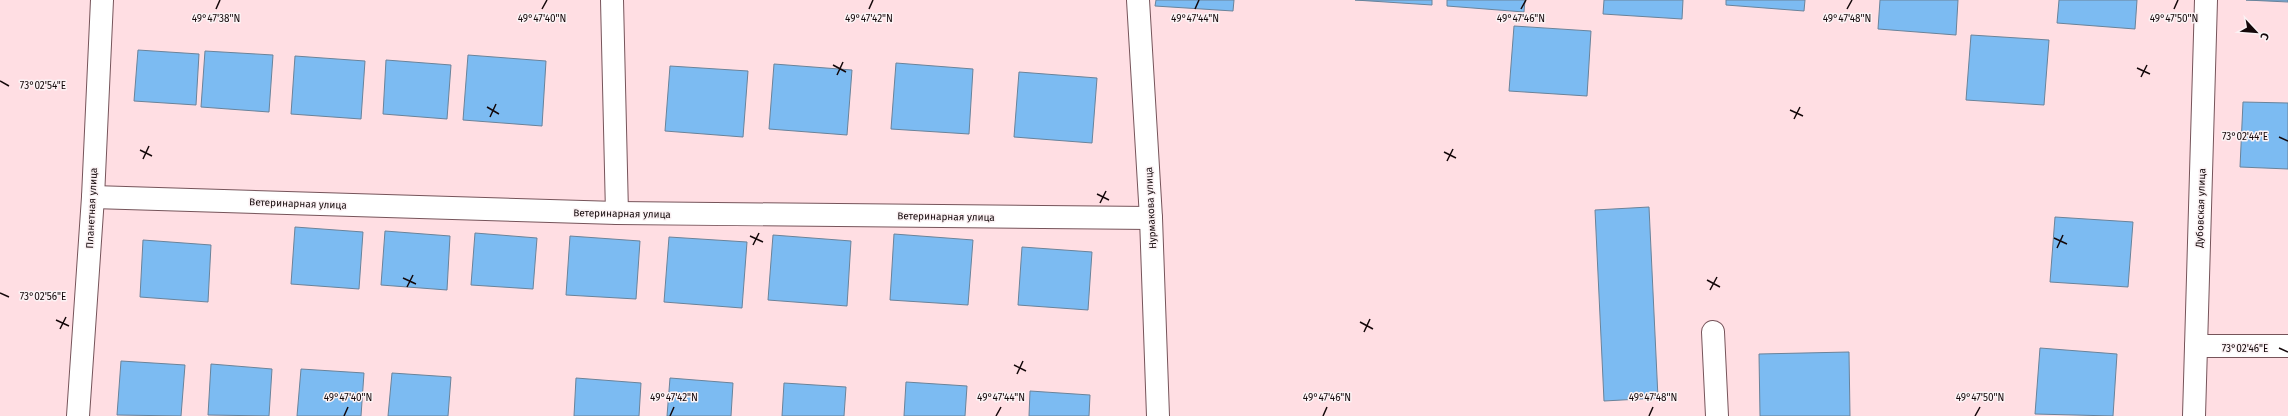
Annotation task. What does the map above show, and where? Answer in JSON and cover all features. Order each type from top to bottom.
[{"type":"street","name":"Планетная улица","points":[[78,416],[93,197],[102,0]]},
{"type":"street","points":[[612,0],[618,213]]},
{"type":"street","name":"Нурмакова улица","points":[[1138,0],[1151,218],[1158,416]]},
{"type":"street","name":"Дубовская улица","points":[[2194,416],[2206,0]]},
{"type":"street","name":"Ветеринарная улица","points":[[93,197],[618,213],[1151,218]]},
{"type":"street","points":[[1714,332],[1717,416]]},
{"type":"street","points":[[2196,346],[2288,346]]},
{"type":"building","points":[[1156,0],[1234,0],[1233,11],[1155,6]]},
{"type":"building","points":[[1355,0],[1432,0],[1432,5]]},
{"type":"building","points":[[1447,0],[1525,0],[1524,12],[1447,6]]},
{"type":"building","points":[[1604,0],[1683,0],[1682,19],[1603,14]]},
{"type":"building","points":[[1726,0],[1805,0],[1804,11],[1726,5]]},
{"type":"building","points":[[1880,0],[1958,0],[1956,35],[1878,29]]},
{"type":"building","points":[[2059,0],[2137,0],[2135,29],[2057,23]]},
{"type":"building","points":[[2246,0],[2288,0],[2288,2]]},
{"type":"building","points":[[1514,26],[1591,31],[1587,96],[1509,91]]},
{"type":"building","points":[[1971,35],[2049,40],[2044,105],[1966,100]]},
{"type":"building","points":[[138,50],[199,54],[196,105],[134,101]]},
{"type":"building","points":[[205,51],[273,55],[269,112],[201,107]]},
{"type":"building","points":[[468,55],[546,61],[542,126],[463,120]]},
{"type":"building","points":[[295,56],[365,61],[361,119],[291,114]]},
{"type":"building","points":[[386,60],[451,65],[447,119],[383,114]]},
{"type":"building","points":[[896,63],[973,69],[969,134],[891,129]]},
{"type":"building","points":[[774,64],[852,70],[847,135],[769,129]]},
{"type":"building","points":[[670,66],[748,71],[743,137],[665,131]]},
{"type":"building","points":[[1019,72],[1097,78],[1092,143],[1014,137]]},
{"type":"building","points":[[2243,102],[2288,103],[2288,169],[2240,167]]},
{"type":"building","points":[[1649,207],[1658,398],[1604,401],[1595,210]]},
{"type":"building","points":[[2055,217],[2133,222],[2128,287],[2050,282]]},
{"type":"building","points":[[295,227],[363,232],[359,289],[291,284]]},
{"type":"building","points":[[385,231],[450,236],[447,290],[381,285]]},
{"type":"building","points":[[475,233],[537,238],[533,289],[471,285]]},
{"type":"building","points":[[894,234],[973,240],[968,305],[890,300]]},
{"type":"building","points":[[773,235],[851,241],[847,306],[768,300]]},
{"type":"building","points":[[570,236],[640,241],[636,299],[566,295]]},
{"type":"building","points":[[669,237],[747,242],[742,308],[664,302]]},
{"type":"building","points":[[143,240],[211,245],[208,302],[140,297]]},
{"type":"building","points":[[1022,247],[1092,252],[1088,310],[1018,305]]},
{"type":"building","points":[[2040,348],[2117,354],[2113,416],[2035,414]]},
{"type":"building","points":[[1849,352],[1850,416],[1760,416],[1759,354]]},
{"type":"building","points":[[121,361],[185,365],[181,416],[117,415]]},
{"type":"building","points":[[211,364],[272,369],[269,416],[208,415]]},
{"type":"building","points":[[301,369],[364,373],[361,416],[297,416]]},
{"type":"building","points":[[392,373],[451,377],[448,416],[388,416]]},
{"type":"building","points":[[576,378],[641,383],[639,416],[574,416]]},
{"type":"building","points":[[670,378],[733,383],[731,416],[667,416]]},
{"type":"building","points":[[906,382],[967,386],[965,416],[904,416]]},
{"type":"building","points":[[784,383],[846,387],[844,416],[782,416]]},
{"type":"building","points":[[1030,391],[1090,395],[1089,416],[1029,416]]}]
